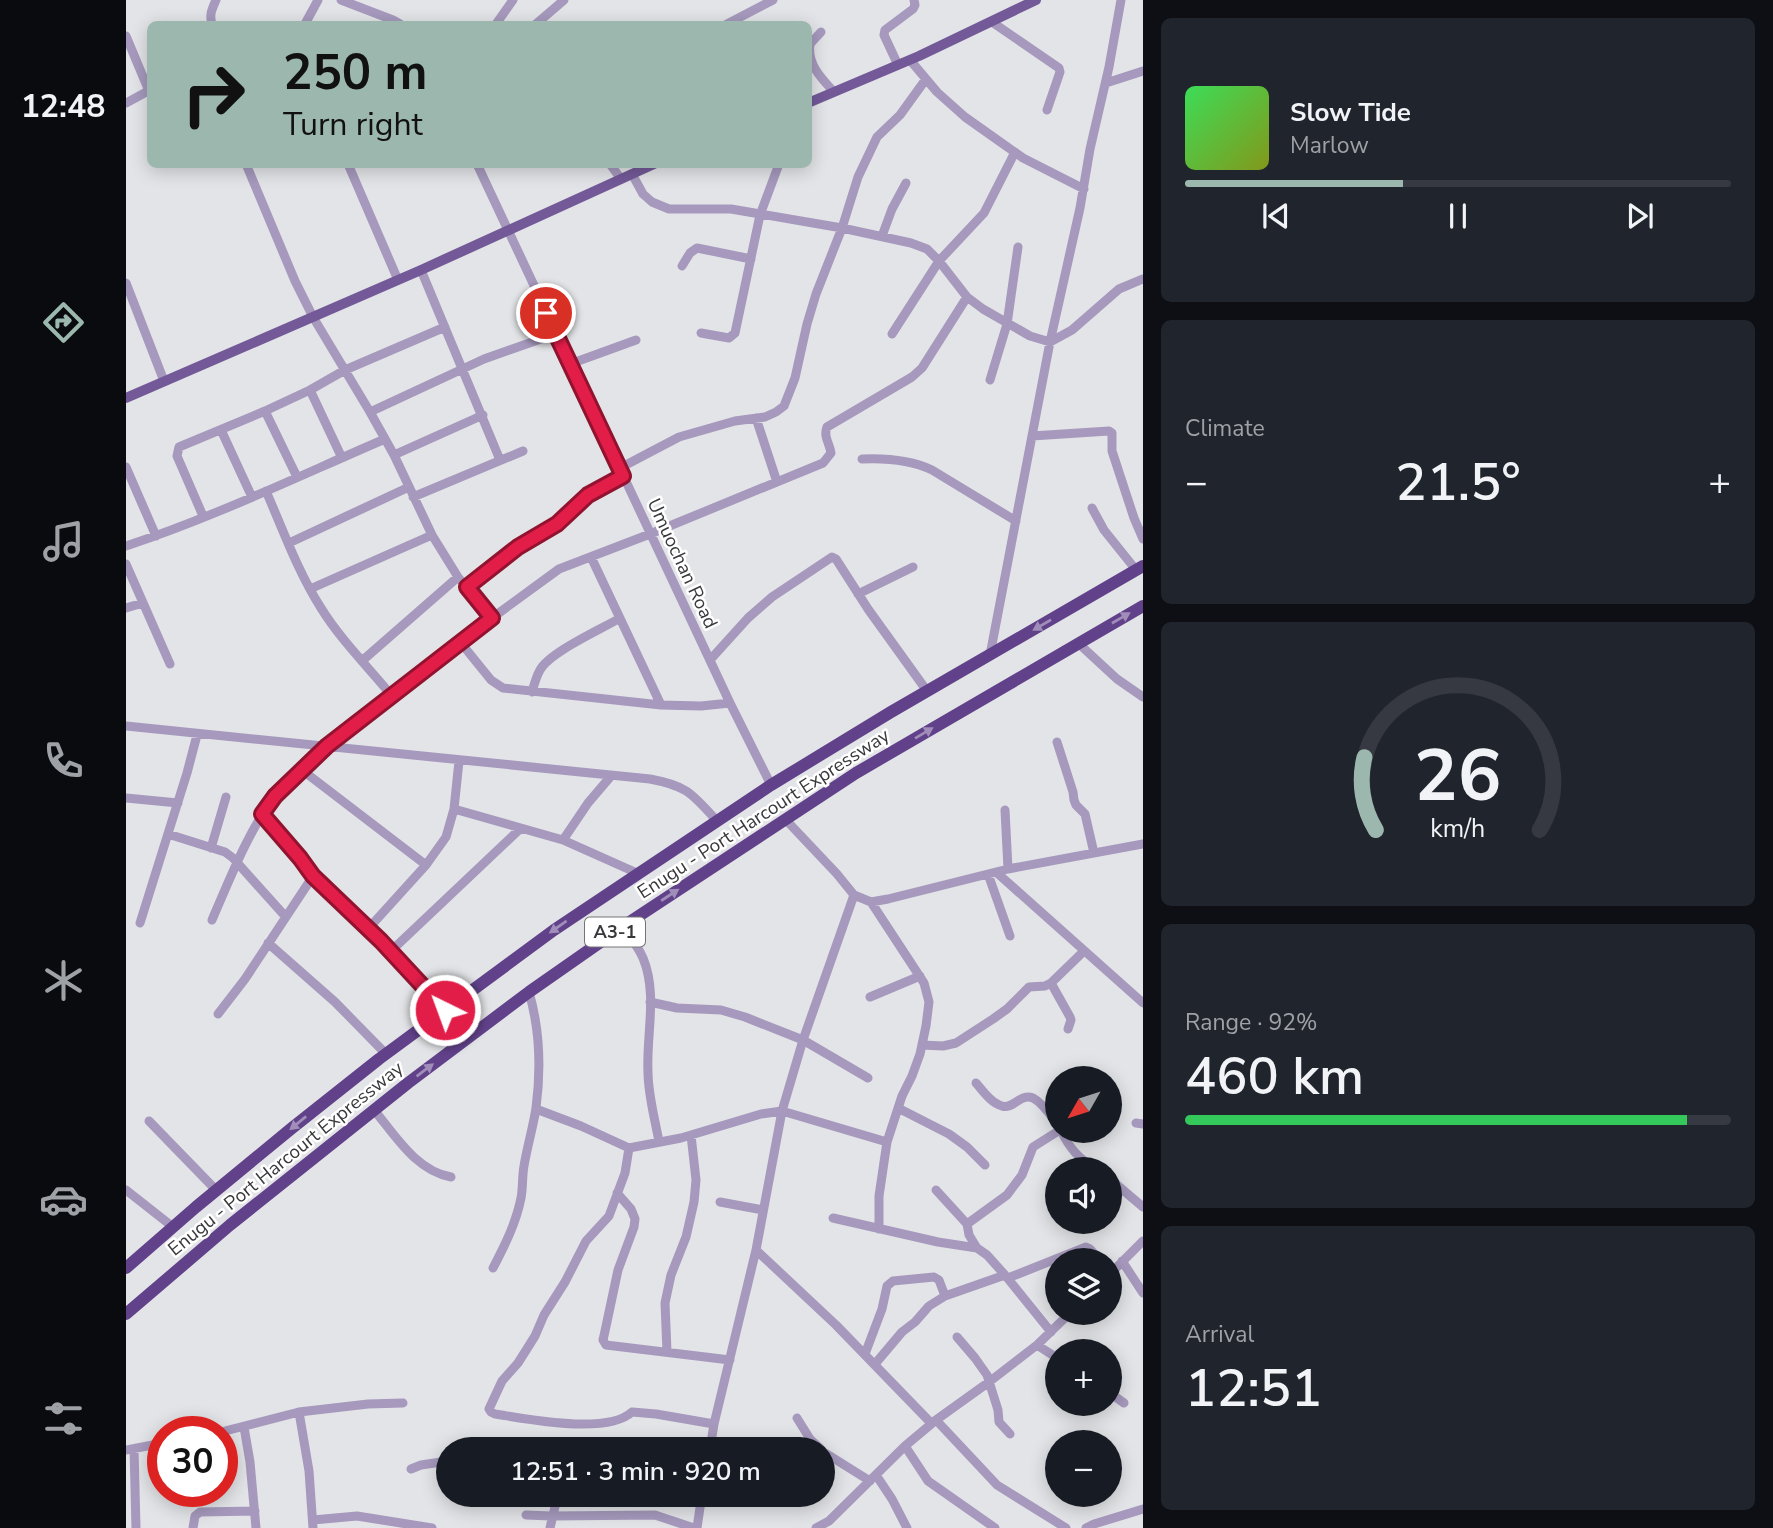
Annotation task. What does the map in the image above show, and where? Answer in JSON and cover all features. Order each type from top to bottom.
[{"type":"highway","name":"Enugu - Port Harcourt Expressway","points":[[126,1268],[292,1128],[386,1054],[554,930],[771,785],[1140,568]]},
{"type":"highway","name":"Enugu - Port Harcourt Expressway","points":[[126,1314],[230,1225],[373,1110],[529,992],[622,927],[856,773],[1143,606]]},
{"type":"main road","points":[[812,101],[910,60],[1036,0]]},
{"type":"main road","points":[[126,398],[421,270],[645,168]]},
{"type":"street","points":[[211,21],[211,10],[216,0]]},
{"type":"street","points":[[307,21],[318,0]]},
{"type":"street","points":[[341,0],[395,21]]},
{"type":"street","points":[[498,21],[513,0]]},
{"type":"street","points":[[540,21],[564,0]]},
{"type":"street","points":[[733,21],[773,0]]},
{"type":"street","points":[[898,65],[884,35],[885,30],[913,9],[914,0]]},
{"type":"street","points":[[990,655],[1050,342],[1084,189],[1121,0]]},
{"type":"street","points":[[992,22],[1059,68],[1047,110]]},
{"type":"street","points":[[812,42],[821,32]]},
{"type":"street","points":[[126,36],[147,84]]},
{"type":"street","points":[[812,60],[815,70],[834,92]]},
{"type":"street","points":[[910,60],[937,92],[965,117],[1023,158],[1084,189]]},
{"type":"street","points":[[1105,83],[1143,71]]},
{"type":"street","points":[[467,587],[518,547],[557,524],[588,495],[679,437],[735,421],[765,417],[784,406],[795,379],[816,295],[858,177],[875,140],[900,115],[926,79]]},
{"type":"street","points":[[126,103],[147,92]]},
{"type":"street","points":[[892,334],[939,261],[984,213],[1015,152]]},
{"type":"street","points":[[248,168],[313,317],[394,455],[432,535],[458,577],[492,618]]},
{"type":"street","points":[[350,168],[398,280]]},
{"type":"street","name":"Umuochan Road","points":[[479,168],[555,334],[771,785]]},
{"type":"street","points":[[615,168],[652,202],[669,209],[731,209],[882,236],[927,249],[967,297],[982,309],[1007,324],[1050,342],[1072,330],[1119,289],[1143,279]]},
{"type":"street","points":[[701,333],[729,338],[735,333],[760,215],[778,168]]},
{"type":"street","points":[[882,236],[906,183]]},
{"type":"street","points":[[990,380],[1007,324],[1018,247]]},
{"type":"street","points":[[682,266],[690,253],[697,248],[751,259]]},
{"type":"street","points":[[421,270],[500,460]]},
{"type":"street","points":[[126,283],[164,381]]},
{"type":"street","points":[[212,920],[262,814],[275,796],[327,746],[559,569],[823,463],[831,453],[825,432],[830,424],[912,377],[922,368],[967,297]]},
{"type":"street","points":[[203,516],[177,456],[179,447],[265,411],[345,370],[445,327]]},
{"type":"street","points":[[370,412],[500,352],[555,334]]},
{"type":"street","points":[[570,364],[636,340]]},
{"type":"street","points":[[310,390],[342,457]]},
{"type":"street","points":[[265,411],[297,477]]},
{"type":"street","points":[[394,455],[483,415]]},
{"type":"street","points":[[756,418],[777,482]]},
{"type":"street","points":[[221,430],[252,497]]},
{"type":"street","points":[[1032,436],[1081,432],[1112,433],[1112,450],[1143,539]]},
{"type":"street","points":[[126,546],[252,497],[385,439]]},
{"type":"street","points":[[414,497],[523,451]]},
{"type":"street","points":[[862,459],[921,465],[1016,521]]},
{"type":"street","points":[[126,467],[156,536]]},
{"type":"street","points":[[289,543],[409,487]]},
{"type":"street","points":[[266,491],[310,589],[332,624],[392,696]]},
{"type":"street","points":[[1092,508],[1104,530],[1140,568]]},
{"type":"street","points":[[310,589],[432,535]]},
{"type":"street","points":[[591,557],[661,705]]},
{"type":"street","points":[[710,660],[748,618],[772,597],[832,557],[836,559],[927,691]]},
{"type":"street","points":[[126,564],[170,664]]},
{"type":"street","points":[[858,594],[913,567]]},
{"type":"street","points":[[363,660],[458,577]]},
{"type":"street","points":[[126,608],[143,603]]},
{"type":"street","points":[[532,692],[540,670],[548,662],[620,618]]},
{"type":"street","points":[[461,643],[497,685],[503,688],[661,705],[701,706],[730,703]]},
{"type":"street","points":[[1079,643],[1116,678],[1143,696]]},
{"type":"street","points":[[126,726],[650,779],[682,788],[717,821]]},
{"type":"street","points":[[140,923],[197,734]]},
{"type":"street","points":[[1057,742],[1074,800],[1085,814],[1094,853]]},
{"type":"street","points":[[368,929],[426,865],[446,837],[454,809],[459,761]]},
{"type":"street","points":[[302,771],[426,865]]},
{"type":"street","points":[[563,840],[588,803],[611,776]]},
{"type":"street","points":[[211,848],[226,797]]},
{"type":"street","points":[[126,798],[178,803]]},
{"type":"street","points":[[454,809],[563,840],[637,873]]},
{"type":"street","points":[[1005,810],[1008,869]]},
{"type":"street","points":[[262,814],[313,876],[391,951],[445,1010]]},
{"type":"street","points":[[786,820],[854,895],[871,902],[1008,869],[1143,844]]},
{"type":"street","points":[[391,951],[521,828]]},
{"type":"street","points":[[169,834],[225,852],[285,916]]},
{"type":"street","points":[[992,873],[1010,936]]},
{"type":"street","points":[[992,873],[1143,1003]]},
{"type":"street","points":[[218,1014],[245,979],[313,876]]},
{"type":"street","points":[[712,1437],[756,1250],[782,1111],[803,1040],[854,895]]},
{"type":"street","points":[[871,902],[920,976],[928,992],[929,1002],[922,1045],[887,1143],[878,1196],[879,1228]]},
{"type":"street","points":[[622,927],[644,960],[650,1002],[648,1077],[659,1142]]},
{"type":"street","points":[[268,943],[335,1002],[386,1054]]},
{"type":"street","points":[[922,1045],[943,1046],[956,1043],[1007,1009],[1029,987],[1051,983],[1084,951]]},
{"type":"street","points":[[870,998],[920,976]]},
{"type":"street","points":[[1051,983],[1070,1017],[1068,1028]]},
{"type":"street","points":[[494,1268],[515,1220],[536,1109],[540,1057],[535,1012],[529,992]]},
{"type":"street","points":[[650,1002],[677,1008],[721,1010],[745,1017],[803,1040],[868,1079]]},
{"type":"street","points":[[976,1083],[992,1101],[1004,1107],[1023,1098],[1032,1098],[1045,1109]]},
{"type":"street","points":[[898,1108],[949,1134],[985,1165]]},
{"type":"street","points":[[536,1109],[629,1148],[782,1111],[887,1143]]},
{"type":"street","points":[[373,1110],[418,1161],[438,1175],[451,1177]]},
{"type":"street","points":[[149,1121],[216,1190]]},
{"type":"street","points":[[667,1352],[665,1303],[694,1202],[696,1180],[691,1135]]},
{"type":"street","points":[[967,1224],[1007,1195],[1022,1175],[1033,1147],[1045,1140]]},
{"type":"street","points":[[1067,1143],[1079,1157]]},
{"type":"street","points":[[629,1148],[625,1173],[609,1216],[586,1241],[535,1336],[518,1363],[502,1381],[489,1409],[495,1415],[559,1423],[614,1422],[632,1412],[714,1424]]},
{"type":"street","points":[[1122,1189],[1143,1207]]},
{"type":"street","points":[[126,1190],[173,1227]]},
{"type":"street","points":[[936,1190],[967,1224],[969,1235],[977,1248],[1007,1277],[1051,1332]]},
{"type":"street","points":[[617,1193],[631,1209],[635,1219],[618,1270],[603,1340],[606,1345],[730,1360]]},
{"type":"street","points":[[720,1202],[763,1210]]},
{"type":"street","points":[[833,1217],[977,1248]]},
{"type":"street","points":[[960,1245],[969,1235]]},
{"type":"street","points":[[1143,1243],[1122,1261],[1143,1293]]},
{"type":"street","points":[[756,1250],[998,1485],[1066,1528]]},
{"type":"street","points":[[875,1364],[902,1332],[929,1306],[945,1296],[1045,1263]]},
{"type":"street","points":[[865,1354],[889,1283],[934,1277],[939,1280],[945,1296]]},
{"type":"street","points":[[816,1528],[832,1525],[905,1446],[934,1421],[1038,1345],[1058,1325]]},
{"type":"street","points":[[957,1337],[983,1369],[998,1410],[999,1422],[1010,1434]]},
{"type":"street","points":[[1038,1345],[1045,1350]]},
{"type":"street","points":[[238,1428],[299,1412],[403,1403]]},
{"type":"street","points":[[299,1412],[309,1471],[313,1524],[357,1516],[432,1528]]},
{"type":"street","points":[[797,1418],[809,1437]]},
{"type":"street","points":[[244,1427],[256,1528]]},
{"type":"street","points":[[905,1446],[928,1481],[995,1528]]},
{"type":"street","points":[[130,1449],[136,1528]]},
{"type":"street","points":[[835,1458],[873,1478],[892,1499],[906,1528]]},
{"type":"street","points":[[411,1469],[436,1463]]},
{"type":"street","points":[[550,1528],[554,1507]]},
{"type":"street","points":[[526,1514],[655,1515],[695,1528],[699,1507]]},
{"type":"street","points":[[1087,1528],[1143,1509]]},
{"type":"street","points":[[193,1528],[195,1516],[200,1511],[255,1511]]},
{"type":"route","points":[[445,1010],[381,941],[313,876],[262,814],[275,796],[327,746],[492,618],[467,587],[518,547],[557,524],[588,495],[623,476],[546,313]]}]
